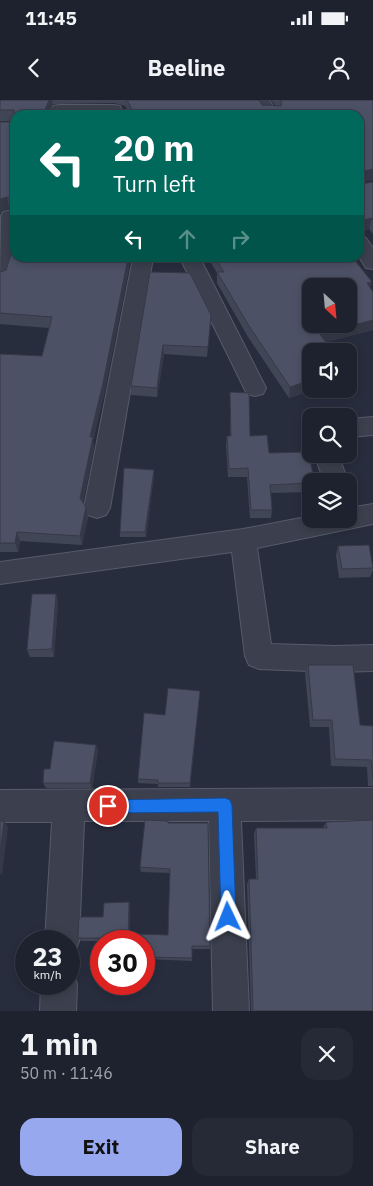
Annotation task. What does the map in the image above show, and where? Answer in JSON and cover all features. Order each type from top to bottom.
[{"type":"street","points":[[59,110],[114,108]]},
{"type":"street","points":[[0,275],[7,252],[10,216]]},
{"type":"street","points":[[364,250],[373,263]]},
{"type":"street","points":[[97,508],[142,262]]},
{"type":"street","points":[[192,262],[255,388]]},
{"type":"street","points":[[357,427],[373,426]]},
{"type":"street","points":[[357,517],[373,514]]},
{"type":"street","points":[[0,573],[242,540],[302,528]]},
{"type":"street","points":[[242,540],[259,656],[335,659],[373,658]]},
{"type":"street","points":[[0,806],[373,804]]},
{"type":"street","points":[[225,805],[231,1011]]},
{"type":"street","points":[[63,930],[70,807]]},
{"type":"street","points":[[58,1011],[59,995]]},
{"type":"building","points":[[0,100],[49,100],[45,110],[0,110]]},
{"type":"building","points":[[127,100],[259,100],[262,105],[281,106],[280,100],[373,100],[373,169],[364,171],[364,110],[132,110]]},
{"type":"building","points":[[0,122],[10,122],[10,198],[7,197],[0,199]]},
{"type":"building","points":[[373,182],[373,220],[372,218],[364,220],[364,183]]},
{"type":"building","points":[[10,258],[10,262],[127,262],[90,437],[93,437],[80,498],[86,507],[80,536],[17,532],[15,543],[0,543],[0,354],[42,356],[52,317],[0,313],[0,272],[6,270]]},
{"type":"building","points":[[218,262],[356,262],[372,282],[367,283],[373,292],[373,320],[358,324],[358,278],[302,278],[302,333],[324,333],[320,334],[326,343],[302,343],[302,383],[290,387],[249,326],[217,272],[224,272]]},
{"type":"building","points":[[150,272],[190,273],[211,315],[208,347],[163,345],[157,388],[131,386]]},
{"type":"building","points":[[230,392],[249,393],[250,436],[267,435],[269,453],[302,452],[302,463],[311,463],[313,473],[302,473],[302,483],[270,485],[272,510],[251,510],[248,468],[229,469],[227,436],[231,436]]},
{"type":"building","points":[[124,468],[154,470],[145,532],[120,532]]},
{"type":"building","points":[[369,545],[373,568],[342,569],[338,546]]},
{"type":"building","points":[[32,594],[56,594],[52,649],[27,650]]},
{"type":"building","points":[[308,665],[353,665],[360,725],[373,726],[373,780],[371,760],[335,759],[332,720],[313,720]]},
{"type":"building","points":[[168,688],[200,691],[190,783],[158,783],[158,780],[138,779],[144,713],[165,715]]},
{"type":"building","points":[[54,741],[96,745],[90,783],[43,783],[44,769],[50,769]]},
{"type":"building","points":[[145,820],[168,821],[168,823],[208,823],[210,946],[192,946],[192,958],[155,957],[155,935],[168,935],[170,869],[140,867]]},
{"type":"building","points":[[373,820],[373,1011],[251,1011],[253,1009],[249,879],[258,879],[256,828],[327,828],[326,822]]},
{"type":"building","points":[[0,821],[4,821],[0,853]]},
{"type":"building","points":[[129,902],[128,930],[90,930],[90,938],[80,938],[79,917],[103,917],[104,903]]},
{"type":"route","points":[[108,806],[225,805],[228,917]]}]
